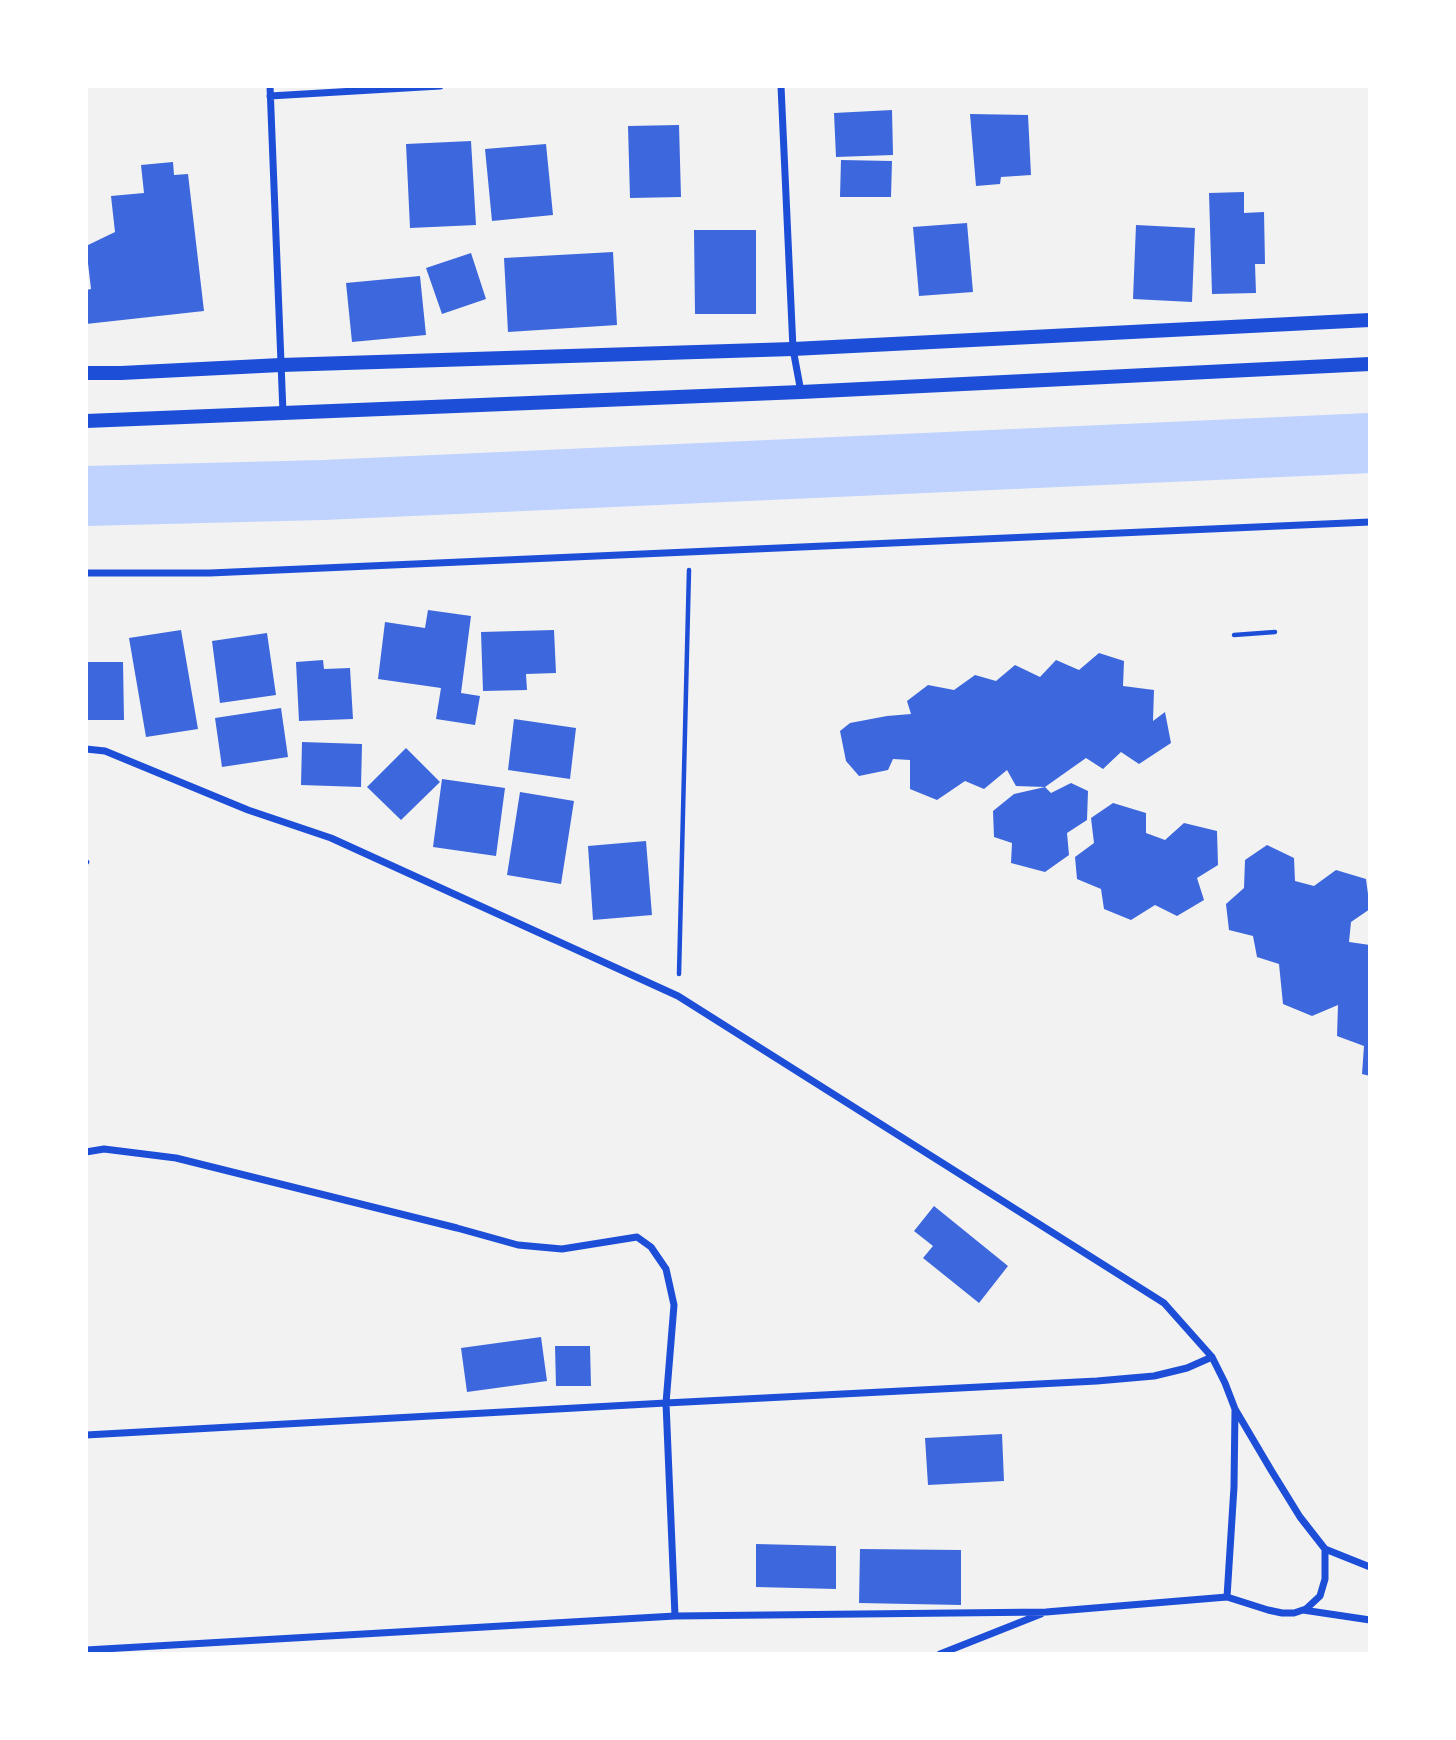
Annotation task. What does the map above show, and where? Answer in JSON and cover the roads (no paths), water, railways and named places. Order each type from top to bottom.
[{"type":"main road","points":[[86,373],[793,349],[1370,320]]},
{"type":"main road","points":[[86,421],[801,392],[1370,363]]},
{"type":"street","points":[[270,86],[283,413]]},
{"type":"street","points":[[270,96],[440,86]]},
{"type":"street","points":[[781,86],[793,349],[801,392]]},
{"type":"street","points":[[86,573],[210,573],[1370,522]]},
{"type":"street","points":[[86,749],[105,751],[248,810],[331,838],[678,996],[1164,1303],[1212,1357],[1235,1409],[1293,1505],[1325,1549],[1370,1567]]},
{"type":"street","points":[[86,1152],[104,1149],[176,1158],[518,1245],[562,1249],[636,1237],[651,1247],[666,1269],[674,1305],[666,1403],[675,1616]]},
{"type":"street","points":[[86,1435],[1097,1381],[1154,1376],[1187,1368],[1212,1357]]},
{"type":"street","points":[[1227,1597],[1234,1487],[1235,1409]]},
{"type":"street","points":[[86,1650],[675,1616],[1046,1612],[1227,1597],[1282,1613],[1294,1613],[1306,1609],[1320,1596],[1325,1579],[1325,1549]]},
{"type":"street","points":[[1302,1610],[1370,1620]]},
{"type":"street","points":[[940,1654],[1046,1612]]},
{"type":"waterway","points":[[86,496],[323,490],[1370,443]]}]
